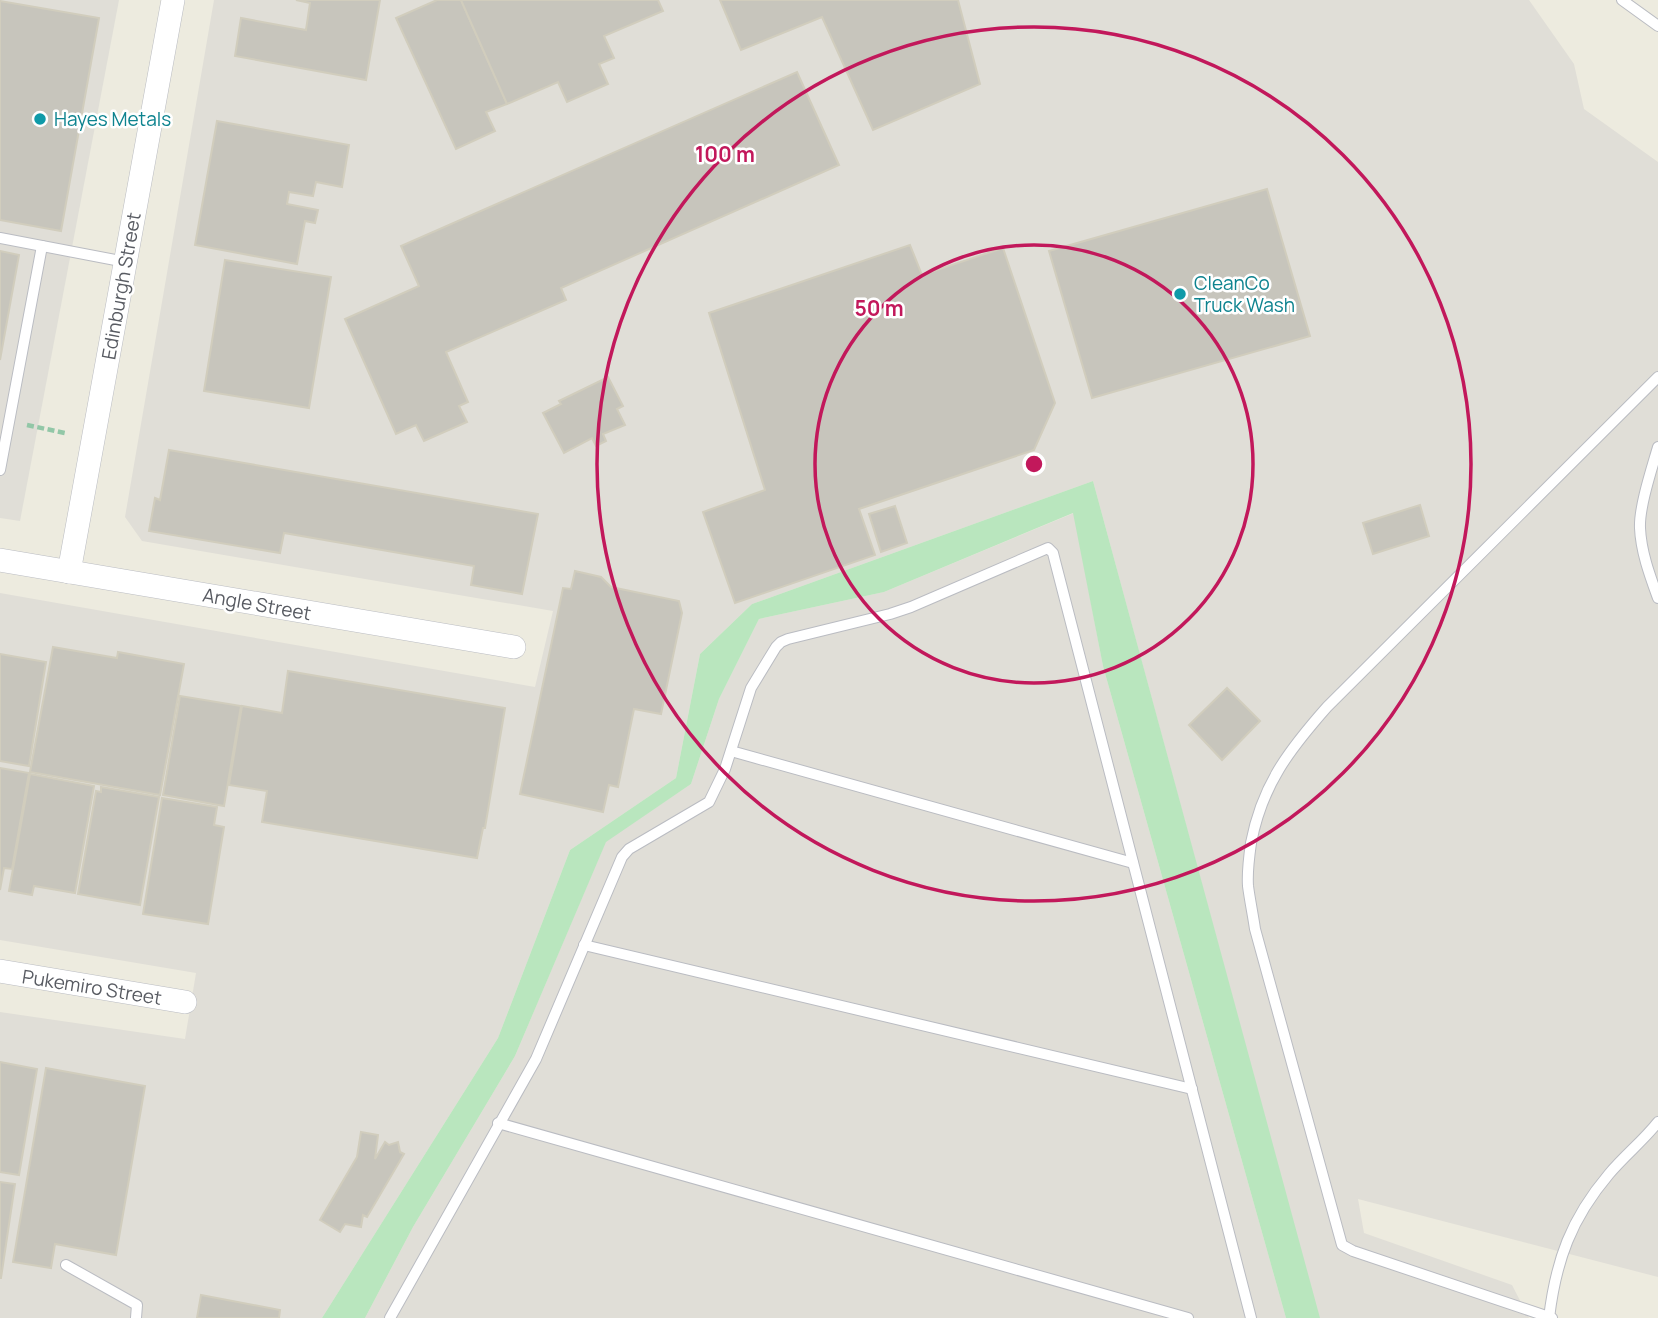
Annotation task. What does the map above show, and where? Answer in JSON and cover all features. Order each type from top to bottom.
[{"type":"street","name":"Edinburgh Street","points":[[69,572],[173,0]]},
{"type":"street","name":"Angle Street","points":[[0,561],[514,648]]},
{"type":"street","name":"Pukemiro Street","points":[[0,971],[185,1002]]},
{"type":"lane","points":[[1622,0],[1658,26]]},
{"type":"lane","points":[[0,238],[126,262]]},
{"type":"lane","points":[[0,470],[42,246]]},
{"type":"lane","points":[[1658,377],[1301,736],[1275,772],[1262,801],[1249,855],[1248,884],[1255,929],[1342,1245],[1550,1318],[1564,1247],[1577,1221],[1610,1172],[1640,1144],[1658,1122]]},
{"type":"lane","points":[[1658,447],[1640,527],[1648,570],[1658,598]]},
{"type":"lane","points":[[390,1318],[536,1059],[622,857],[629,849],[709,802],[717,790],[751,688],[781,642],[890,614],[1048,548],[1053,553],[1251,1318]]},
{"type":"lane","points":[[731,751],[1133,863]]},
{"type":"lane","points":[[584,945],[1192,1089]]},
{"type":"lane","points":[[498,1123],[1188,1318]]},
{"type":"lane","points":[[66,1265],[137,1305],[136,1318]]},
{"type":"path","points":[[9,421],[65,433]]},
{"type":"shaded area","points":[[0,0],[119,0],[20,521],[0,518]]},
{"type":"shaded area","points":[[214,0],[1529,0],[1574,64],[1584,109],[1658,162],[1658,1277],[1358,1199],[1364,1233],[1512,1285],[1529,1318],[1319,1318],[1093,481],[752,604],[700,654],[676,778],[570,850],[498,1038],[322,1318],[0,1318],[0,1012],[185,1039],[196,973],[0,940],[0,593],[535,687],[553,611],[142,541],[125,517]]},
{"type":"shaded area","points":[[1074,513],[1103,666],[1286,1318],[365,1318],[413,1227],[515,1056],[606,841],[691,784],[719,699],[759,619],[884,592]]},
{"type":"green space","points":[[1093,481],[1320,1318],[1286,1318],[1103,666],[1073,513],[884,592],[759,619],[719,699],[691,784],[606,842],[515,1056],[413,1227],[365,1318],[322,1318],[498,1038],[570,850],[676,778],[700,654],[752,604]]},
{"type":"building","points":[[296,0],[380,0],[366,80],[235,56],[241,18],[306,30],[310,3]]},
{"type":"building","points":[[437,0],[461,0],[507,104],[486,112],[495,131],[456,149],[396,18]]},
{"type":"building","points":[[461,0],[658,0],[663,11],[604,36],[614,58],[599,64],[608,84],[567,102],[558,82],[507,104]]},
{"type":"building","points":[[720,0],[958,0],[980,84],[873,130],[822,17],[741,50]]},
{"type":"building","name":"Hayes Metals","points":[[0,1],[99,18],[61,231],[0,220]]},
{"type":"building","points":[[797,72],[839,165],[561,288],[566,300],[446,352],[468,402],[459,406],[467,422],[424,441],[416,425],[396,434],[345,319],[419,286],[401,246]]},
{"type":"building","points":[[217,121],[349,145],[342,187],[316,182],[313,196],[289,192],[287,204],[318,210],[315,223],[305,221],[297,264],[195,245]]},
{"type":"building","name":"CleanCo Truck Wash","points":[[1267,189],[1310,336],[1092,398],[1049,251]]},
{"type":"building","points":[[910,245],[922,275],[1003,248],[1055,403],[1034,450],[859,509],[875,555],[735,603],[703,512],[765,490],[709,313]]},
{"type":"building","points":[[0,251],[19,255],[0,360]]},
{"type":"building","points":[[225,260],[331,277],[309,408],[204,391]]},
{"type":"building","points":[[608,377],[623,406],[617,409],[625,425],[603,434],[606,441],[596,446],[592,438],[564,453],[543,413],[561,404],[559,401]]},
{"type":"building","points":[[169,450],[538,514],[522,594],[471,585],[474,566],[284,533],[280,553],[149,531],[155,498],[160,500]]},
{"type":"building","points":[[1420,505],[1429,536],[1373,554],[1363,523]]},
{"type":"building","points":[[895,506],[907,543],[881,552],[869,514]]},
{"type":"building","points":[[575,571],[601,577],[611,587],[679,601],[682,613],[661,714],[634,709],[618,787],[609,785],[603,812],[520,794],[563,588],[571,589]]},
{"type":"building","points":[[53,647],[117,658],[118,652],[184,664],[160,795],[30,772]]},
{"type":"building","points":[[0,654],[46,662],[29,766],[0,761]]},
{"type":"building","points":[[288,671],[505,708],[485,828],[477,858],[262,822],[267,791],[229,785],[242,706],[282,713]]},
{"type":"building","points":[[1227,688],[1260,721],[1222,760],[1189,725]]},
{"type":"building","points":[[180,696],[241,706],[224,806],[163,795]]},
{"type":"building","points":[[0,768],[29,773],[12,869],[4,868],[0,890]]},
{"type":"building","points":[[30,774],[94,786],[75,893],[34,886],[32,895],[9,891]]},
{"type":"building","points":[[101,787],[159,797],[140,905],[78,894],[96,791],[101,792]]},
{"type":"building","points":[[162,798],[217,807],[214,825],[224,827],[208,924],[143,914]]},
{"type":"building","points":[[0,1062],[37,1069],[19,1175],[0,1172]]},
{"type":"building","points":[[46,1068],[145,1086],[116,1255],[55,1244],[51,1268],[13,1262]]},
{"type":"building","points":[[361,1132],[378,1135],[375,1159],[385,1142],[389,1145],[398,1142],[400,1152],[404,1154],[367,1217],[363,1215],[361,1227],[345,1224],[340,1232],[320,1220],[357,1157]]},
{"type":"building","points":[[0,1182],[15,1184],[1,1278],[0,1278]]},
{"type":"building","points":[[201,1295],[280,1310],[279,1318],[197,1318]]},
{"type":"place","name":"Hayes Metals","points":[[40,119]]},
{"type":"place","name":"CleanCo Truck Wash","points":[[1180,294]]}]
